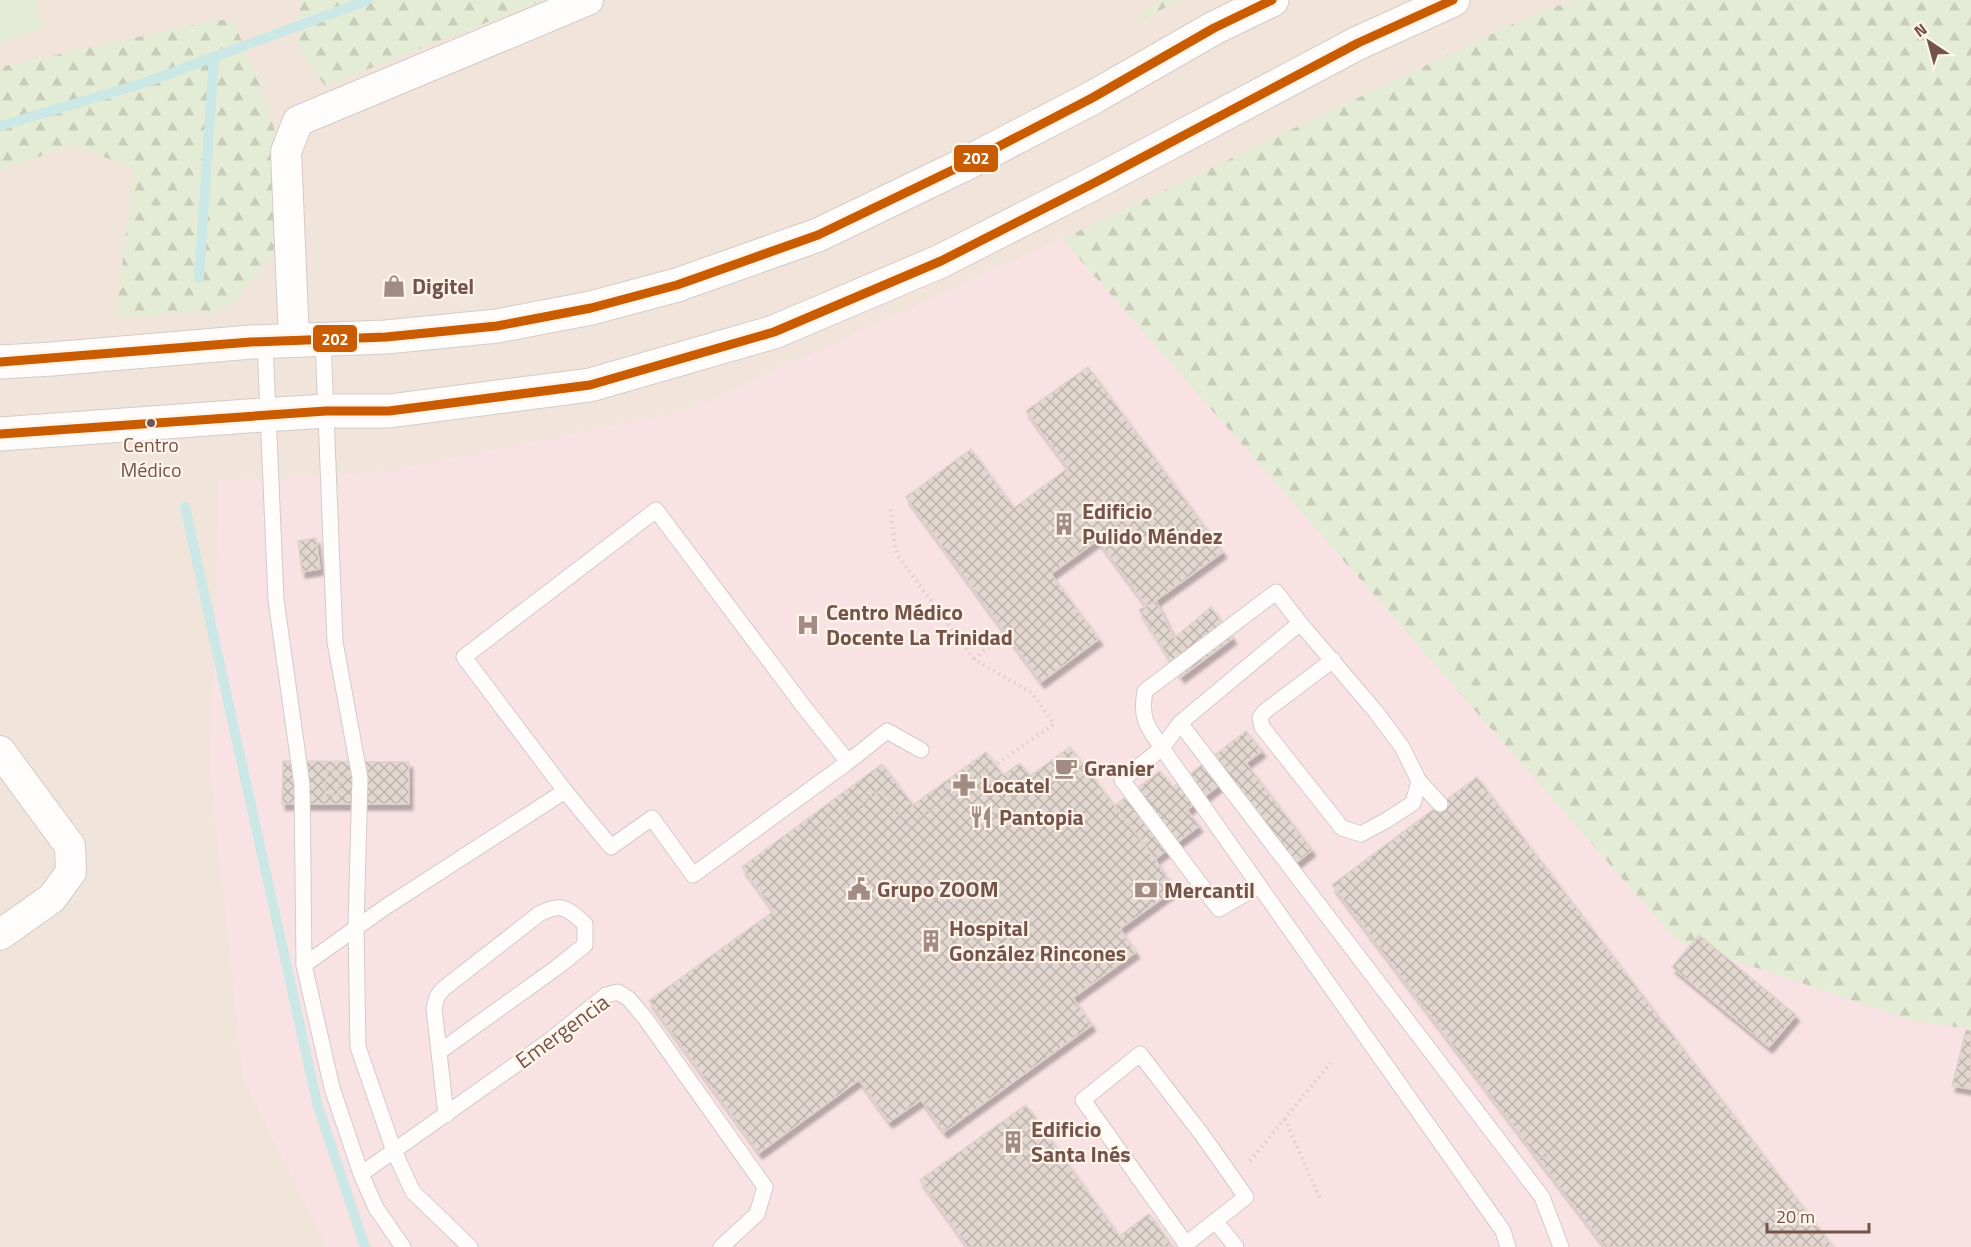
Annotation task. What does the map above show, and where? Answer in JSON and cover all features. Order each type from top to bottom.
[{"type":"main road","points":[[0,362],[296,340],[386,338],[497,326],[591,308],[699,278],[818,235],[940,176],[1092,98],[1214,28],[1272,0]]},
{"type":"main road","points":[[0,434],[326,411],[389,411],[590,385],[774,332],[941,261],[1096,182],[1358,43],[1453,0]]},
{"type":"street","points":[[296,340],[301,152],[298,121],[588,0]]},
{"type":"street","points":[[0,751],[70,846],[71,872],[52,898],[0,935]]},
{"type":"lane","points":[[296,340],[326,411],[335,642],[360,778],[356,927],[358,1047],[394,1151],[413,1192],[470,1247]]},
{"type":"lane","points":[[296,340],[268,415],[276,600],[302,785],[304,965],[332,1088],[361,1174],[376,1208],[404,1247]]},
{"type":"lane","points":[[848,762],[656,510],[464,657],[565,791],[611,847],[652,818],[693,874],[848,762],[887,731],[921,750]]},
{"type":"lane","points":[[1440,804],[1419,781],[1402,747],[1376,712],[1276,592],[1144,691],[1142,708],[1146,726],[1503,1231],[1508,1247]]},
{"type":"lane","points":[[1259,886],[1219,909],[1122,780],[1162,748],[1180,723],[1300,622]]},
{"type":"lane","points":[[1333,660],[1264,712],[1260,718],[1262,727],[1342,828],[1361,834],[1387,820],[1413,803],[1419,781]]},
{"type":"lane","points":[[1180,723],[1542,1197],[1561,1247]]},
{"type":"lane","points":[[304,965],[356,927],[565,791]]},
{"type":"lane","points":[[439,1052],[585,945],[585,924],[569,909],[553,907],[539,914],[444,988],[437,997],[434,1008],[446,1115]]},
{"type":"lane","name":"Emergencia","points":[[361,1174],[549,1041],[606,995],[618,992],[629,999],[645,1018],[765,1187],[757,1214],[721,1247]]},
{"type":"lane","points":[[1140,1054],[1246,1197],[1216,1222],[1186,1244],[1083,1100],[1140,1054]]},
{"type":"lane","points":[[1216,1222],[1236,1247]]},
{"type":"path","points":[[816,836],[880,790],[906,827],[1054,724],[1032,693],[974,659],[897,553],[890,506]]},
{"type":"path","points":[[974,659],[1005,633]]},
{"type":"path","points":[[1235,1181],[1270,1133],[1285,1119],[1332,1061]]},
{"type":"path","points":[[1285,1119],[1321,1201]]},
{"type":"path","points":[[1539,1160],[1572,1136]]},
{"type":"shaded area","points":[[0,0],[1971,0],[1971,1247],[0,1247]]},
{"type":"shaded area","name":"Centro Médico Docente La Trinidad","points":[[1062,238],[1677,941],[1914,1021],[1971,1029],[1971,1247],[326,1247],[243,1078],[210,769],[219,481],[385,471],[688,410]]},
{"type":"green space","points":[[0,0],[36,0],[45,28],[0,43]]},
{"type":"green space","points":[[304,0],[544,0],[325,86],[297,45],[300,2]]},
{"type":"green space","points":[[1160,0],[1180,0],[1130,26]]},
{"type":"green space","points":[[1574,0],[1971,0],[1971,1029],[1914,1021],[1677,941],[1062,239],[1532,15]]},
{"type":"green space","points":[[232,19],[261,84],[279,146],[278,227],[272,256],[236,301],[211,313],[190,312],[116,317],[134,168],[72,145],[0,170],[0,67],[212,21]]},
{"type":"building","name":"Edificio Pulido Méndez","points":[[1088,367],[1223,552],[1147,607],[1098,540],[1051,574],[1099,639],[1041,682],[906,497],[971,449],[1014,508],[1068,468],[1026,411]]},
{"type":"building","points":[[316,538],[320,569],[302,572],[298,541]]},
{"type":"building","points":[[1156,601],[1174,638],[1211,607],[1233,638],[1181,677],[1139,610]]},
{"type":"building","points":[[1246,731],[1262,751],[1246,763],[1312,850],[1296,863],[1230,777],[1187,810],[1199,826],[1155,859],[1114,806],[1160,771],[1173,787]]},
{"type":"building","name":"Hospital González Rincones","points":[[1070,747],[1155,859],[1174,890],[1120,929],[1136,952],[1073,998],[1092,1025],[944,1132],[921,1100],[889,1122],[859,1080],[759,1153],[649,1001],[774,911],[742,867],[882,764],[913,805],[986,752],[1003,775],[1020,763],[1030,776]]},
{"type":"building","points":[[283,761],[409,762],[409,804],[282,804]]},
{"type":"building","points":[[327,770],[339,771],[338,795],[325,794]]},
{"type":"building","points":[[1477,777],[1833,1247],[1605,1247],[1539,1160],[1332,885]]},
{"type":"building","points":[[1699,935],[1796,1015],[1769,1047],[1672,967]]},
{"type":"building","points":[[1966,1030],[1971,1031],[1971,1089],[1952,1086]]},
{"type":"building","name":"Edificio Santa Inés","points":[[1026,1105],[1119,1236],[1149,1214],[1173,1247],[968,1247],[920,1180]]},
{"type":"waterway","points":[[0,126],[144,83],[368,0]]},
{"type":"waterway","points":[[199,278],[214,56]]},
{"type":"waterway","points":[[185,507],[317,1103],[365,1247]]},
{"type":"transit line","name":"202","points":[[0,362],[251,342],[386,337],[497,326],[591,308],[677,285],[818,235],[961,166],[1092,98],[1214,28],[1272,0]]},
{"type":"transit line","name":"202","points":[[0,434],[326,411],[389,411],[590,385],[774,332],[941,261],[1096,182],[1358,43],[1453,0]]},
{"type":"place","name":"Digitel","points":[[394,286]]},
{"type":"place","name":"Centro Médico","points":[[151,423]]},
{"type":"place","name":"Edificio Pulido Méndez","points":[[1064,524]]},
{"type":"place","name":"Centro Médico Docente La Trinidad","points":[[808,625]]},
{"type":"place","name":"Granier","points":[[1066,768]]},
{"type":"place","name":"Locatel","points":[[964,785]]},
{"type":"place","name":"Pantopia","points":[[981,817]]},
{"type":"place","name":"Grupo ZOOM","points":[[859,889]]},
{"type":"place","name":"Mercantil","points":[[1146,890]]},
{"type":"place","name":"Hospital González Rincones","points":[[931,941]]},
{"type":"place","name":"Edificio Santa Inés","points":[[1013,1142]]}]
